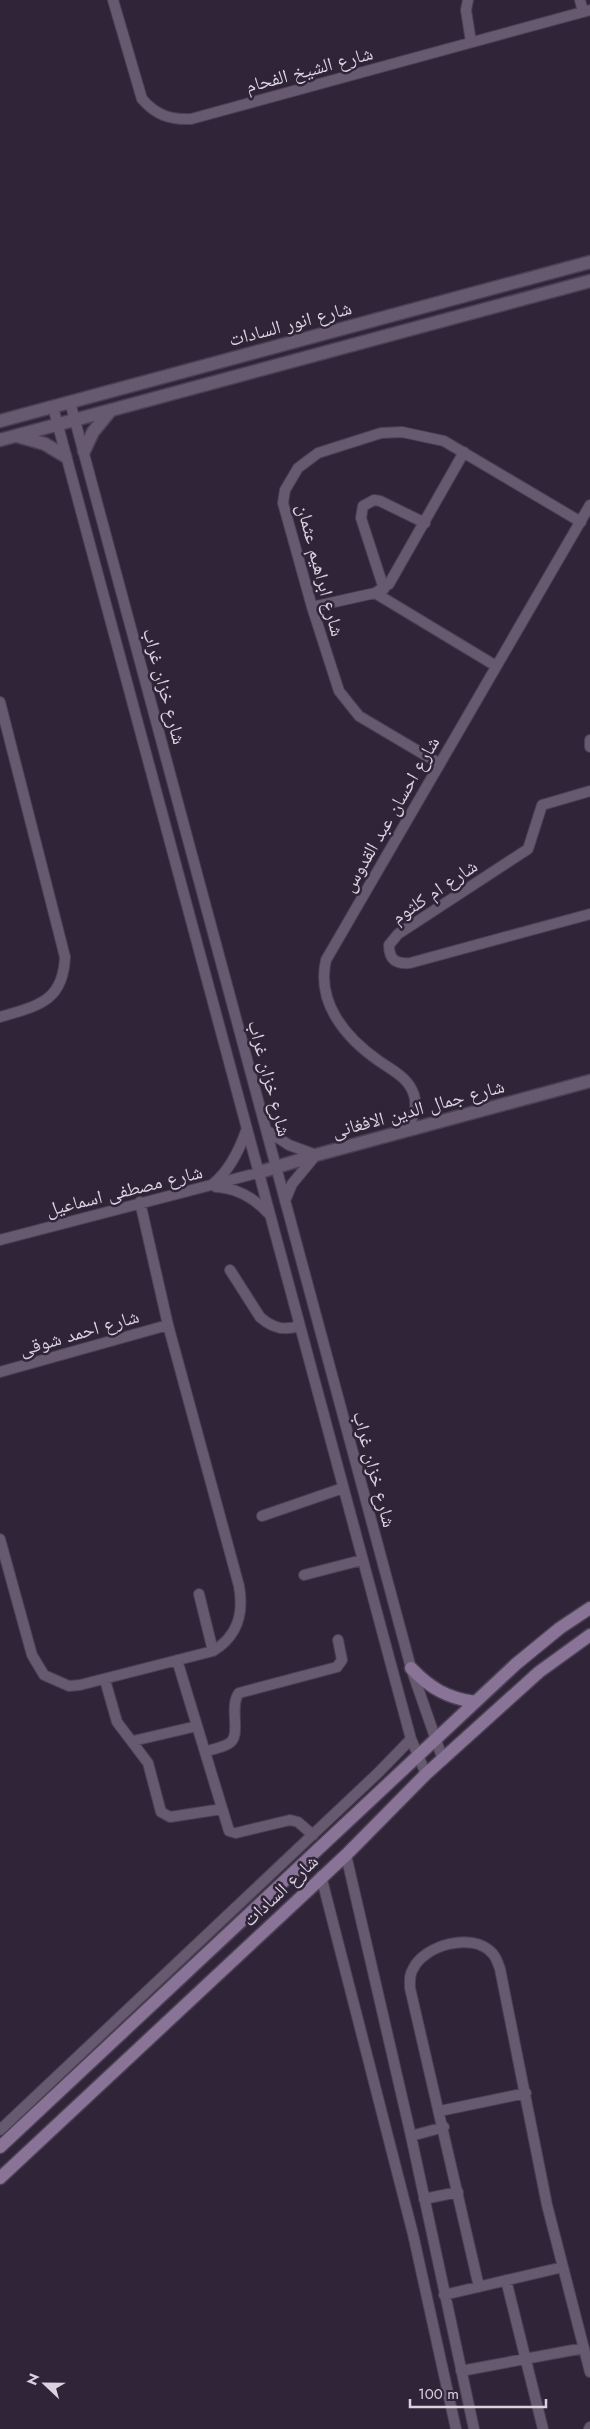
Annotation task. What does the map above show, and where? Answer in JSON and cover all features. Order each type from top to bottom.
[{"type":"main road","name":"شارع السادات","points":[[0,2147],[475,1702],[535,1648],[590,1608]]},
{"type":"main road","name":"شارع السادات","points":[[0,2178],[346,1854],[426,1774],[540,1672],[590,1635]]},
{"type":"main road","points":[[411,1668],[424,1681],[443,1694],[475,1702]]},
{"type":"street","name":"شارع الشيخ الفحام","points":[[114,0],[142,99],[151,109],[163,116],[177,120],[191,119],[587,11]]},
{"type":"street","points":[[468,0],[466,10],[471,42]]},
{"type":"street","points":[[580,0],[587,11]]},
{"type":"street","name":"شارع انور السادات","points":[[0,421],[590,262]]},
{"type":"street","name":"شارع انور السادات","points":[[0,440],[590,280]]},
{"type":"street","name":"شارع خزان غراب","points":[[70,402],[411,1668],[443,1760]]},
{"type":"street","name":"شارع خزان غراب","points":[[53,407],[362,1560],[411,1739],[426,1774]]},
{"type":"street","points":[[84,451],[93,432],[112,409]]},
{"type":"street","name":"شارع ابراهيم عثمان","points":[[440,764],[359,716],[338,691],[283,503],[285,490],[298,468],[318,453],[381,433],[423,435],[444,440],[581,522]]},
{"type":"street","points":[[14,436],[46,444],[65,456]]},
{"type":"street","points":[[312,607],[379,591],[394,578],[464,452]]},
{"type":"street","points":[[425,523],[380,501],[374,500],[363,506],[361,518],[379,591],[496,666]]},
{"type":"street","name":"شارع احسان عبد القدوس","points":[[407,1131],[415,1112],[413,1092],[395,1070],[361,1047],[337,1022],[326,991],[323,970],[330,950],[590,505]]},
{"type":"street","points":[[0,702],[65,957],[62,979],[50,997],[42,1004],[0,1017]]},
{"type":"street","points":[[590,740],[590,747]]},
{"type":"street","points":[[146,757],[164,751]]},
{"type":"street","name":"شارع ام كلثوم","points":[[590,791],[542,805],[528,849],[398,934],[389,946],[389,954],[392,959],[400,964],[410,963],[590,914]]},
{"type":"street","name":"شارع جمال الدين الافغانى","points":[[257,1173],[590,1080]]},
{"type":"street","points":[[210,1187],[223,1175],[236,1156],[246,1130]]},
{"type":"street","points":[[266,1130],[290,1145],[316,1155],[292,1184],[285,1201]]},
{"type":"street","name":"شارع مصطفى اسماعيل","points":[[0,1240],[140,1202],[210,1187],[257,1173]]},
{"type":"street","points":[[210,1187],[236,1190],[259,1204],[269,1215]]},
{"type":"street","points":[[0,1539],[32,1655],[44,1675],[69,1686],[105,1680],[213,1651],[222,1646],[237,1628],[241,1617],[242,1600],[168,1325],[140,1202]]},
{"type":"street","points":[[230,1270],[266,1323],[279,1328],[299,1326]]},
{"type":"street","name":"شارع احمد شوقى","points":[[0,1372],[168,1325]]},
{"type":"street","points":[[262,1516],[343,1488]]},
{"type":"street","points":[[304,1575],[362,1560]]},
{"type":"street","points":[[200,1594],[213,1651]]},
{"type":"street","points":[[205,1752],[229,1744],[233,1740],[235,1734],[234,1705],[235,1698],[239,1693],[337,1667],[342,1660],[338,1640]]},
{"type":"street","points":[[177,1660],[229,1831],[232,1832],[290,1820],[298,1822],[313,1835]]},
{"type":"street","points":[[105,1680],[117,1722],[148,1763],[161,1812],[165,1816],[170,1817],[222,1809]]},
{"type":"street","points":[[133,1741],[197,1726]]},
{"type":"street","points":[[0,2130],[313,1835],[411,1739]]},
{"type":"street","points":[[346,1854],[411,2136],[474,2429]]},
{"type":"street","points":[[321,1876],[413,2234],[456,2429]]},
{"type":"street","points":[[480,2287],[410,1988],[410,1977],[413,1968],[420,1959],[439,1947],[452,1944],[476,1944],[492,1953],[496,1960],[526,2093],[548,2205],[590,2372]]},
{"type":"street","points":[[440,2110],[526,2093]]},
{"type":"street","points":[[411,2136],[444,2127]]},
{"type":"street","points":[[424,2200],[458,2192]]},
{"type":"street","points":[[444,2295],[563,2267]]},
{"type":"street","points":[[506,2280],[543,2429]]},
{"type":"street","points":[[461,2370],[584,2348]]}]
